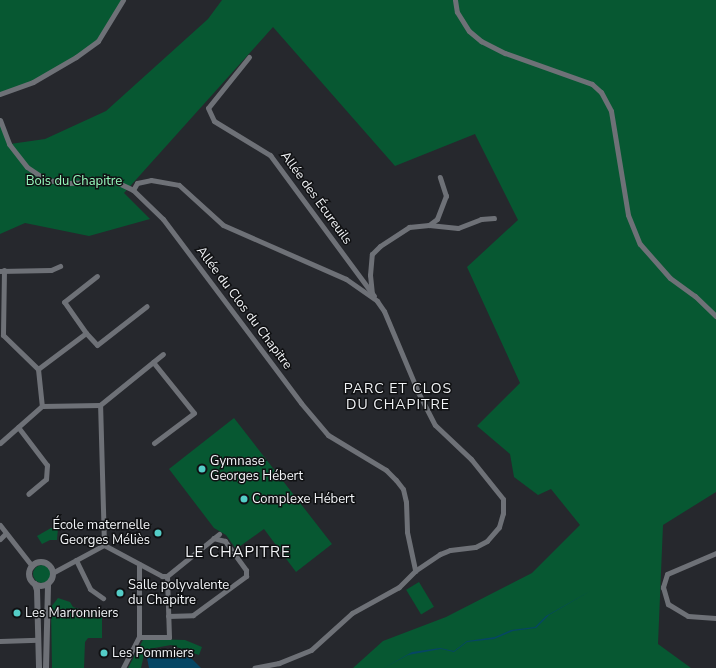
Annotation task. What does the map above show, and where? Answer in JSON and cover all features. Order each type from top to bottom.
[{"type":"street","points":[[0,94],[33,82],[76,57],[98,40],[123,0]]},
{"type":"street","points":[[455,0],[457,12],[469,31],[480,41],[505,53],[592,84],[601,92],[611,111],[628,215],[640,244],[670,278],[695,296],[716,316]]},
{"type":"street","name":"Allée des Écureuils","points":[[249,56],[208,108],[214,121],[270,155],[384,311],[418,392],[435,425],[471,459],[503,499],[504,513],[499,527],[487,541],[475,548],[450,550],[440,554],[415,572],[399,588],[352,613],[311,650],[278,665],[254,668]]},
{"type":"street","name":"Allée du Clos du Chapitre","points":[[0,120],[9,144],[26,167],[46,180],[69,183],[114,181],[133,190],[163,219],[328,435],[386,470],[396,480],[403,490],[406,502],[407,532],[415,572]]},
{"type":"street","points":[[429,225],[437,219],[444,207],[445,187],[440,177]]},
{"type":"street","points":[[133,190],[136,183],[151,180],[179,185],[223,225],[346,279],[377,301]]},
{"type":"street","points":[[373,295],[370,276],[372,254],[380,246],[409,227],[429,225],[458,228],[481,219],[494,218]]},
{"type":"street","points":[[42,406],[38,369],[3,335],[2,271],[51,270],[60,266]]},
{"type":"street","points":[[97,276],[64,302],[97,345],[148,306]]},
{"type":"street","points":[[38,369],[86,332]]},
{"type":"street","points":[[0,443],[42,406],[100,405],[163,354]]},
{"type":"street","points":[[153,362],[194,413],[154,443]]},
{"type":"street","points":[[100,405],[104,545]]},
{"type":"street","points":[[18,427],[47,465],[46,479],[28,494]]},
{"type":"street","points":[[0,525],[32,566],[30,578],[35,584],[37,590],[39,668]]},
{"type":"street","points":[[0,539],[6,534]]},
{"type":"street","points":[[104,545],[162,576],[167,576],[219,534]]},
{"type":"street","points":[[168,616],[193,615],[246,576],[246,570],[225,541],[214,538]]},
{"type":"street","points":[[54,572],[104,545]]},
{"type":"street","points":[[716,553],[667,574],[663,587],[668,604],[688,616],[716,618]]},
{"type":"street","points":[[76,560],[90,589],[103,598]]},
{"type":"street","points":[[32,566],[45,562],[54,572]]},
{"type":"street","points":[[123,668],[140,637],[139,564]]},
{"type":"street","points":[[46,668],[48,585],[53,578],[54,572]]},
{"type":"street","points":[[140,637],[169,637],[167,576]]},
{"type":"street","points":[[35,584],[48,585]]},
{"type":"street","points":[[0,641],[38,640]]},
{"type":"green space","points":[[0,0],[123,0],[98,41],[57,71],[0,94]]},
{"type":"green space","name":"Bois du Chapitre","points":[[222,0],[716,0],[716,492],[663,525],[658,644],[691,668],[353,668],[383,641],[446,617],[532,573],[580,525],[551,489],[538,495],[514,477],[510,454],[477,426],[520,383],[467,267],[518,220],[475,134],[395,166],[273,27],[124,193],[150,219],[89,236],[25,223],[0,234],[0,120],[10,144],[45,139],[106,111],[208,19]]},
{"type":"green space","name":"Complexe Hébert","points":[[234,418],[332,544],[296,572],[264,529],[236,549],[226,535],[214,528],[169,469]]},
{"type":"green space","points":[[51,528],[58,528],[57,540],[50,540],[42,544],[37,536]]},
{"type":"green space","points":[[42,565],[48,568],[51,574],[48,580],[42,583],[36,580],[33,574],[36,568]]},
{"type":"green space","points":[[419,582],[434,607],[421,615],[406,590]]},
{"type":"green space","points":[[58,598],[70,602],[73,607],[91,613],[102,610],[102,638],[88,638],[85,642],[84,668],[52,668],[51,607]]},
{"type":"green space","points":[[143,640],[185,640],[202,647],[199,655],[171,645],[149,649],[144,655],[141,668],[128,668]]},
{"type":"water","points":[[592,590],[549,615],[536,628],[513,631],[494,639],[467,642],[454,652],[441,649],[408,655],[384,668],[412,652],[440,648],[454,651],[467,641],[495,637],[511,630],[535,627],[546,616]]},
{"type":"water","points":[[157,653],[190,657],[201,668],[149,668],[147,658]]},
{"type":"place","name":"Gymnase Georges Hébert","points":[[202,469]]},
{"type":"place","name":"Complexe Hébert","points":[[244,499]]},
{"type":"place","name":"École maternelle Georges Méliès","points":[[158,533]]},
{"type":"place","name":"Salle polyvalente du Chapitre","points":[[120,593]]},
{"type":"place","name":"Les Marronniers","points":[[17,613]]},
{"type":"place","name":"Les Pommiers","points":[[104,653]]},
{"type":"district","name":"PARC ET CLOS DU CHAPITRE","points":[[398,398]]},
{"type":"district","name":"LE CHAPITRE","points":[[238,553]]}]
